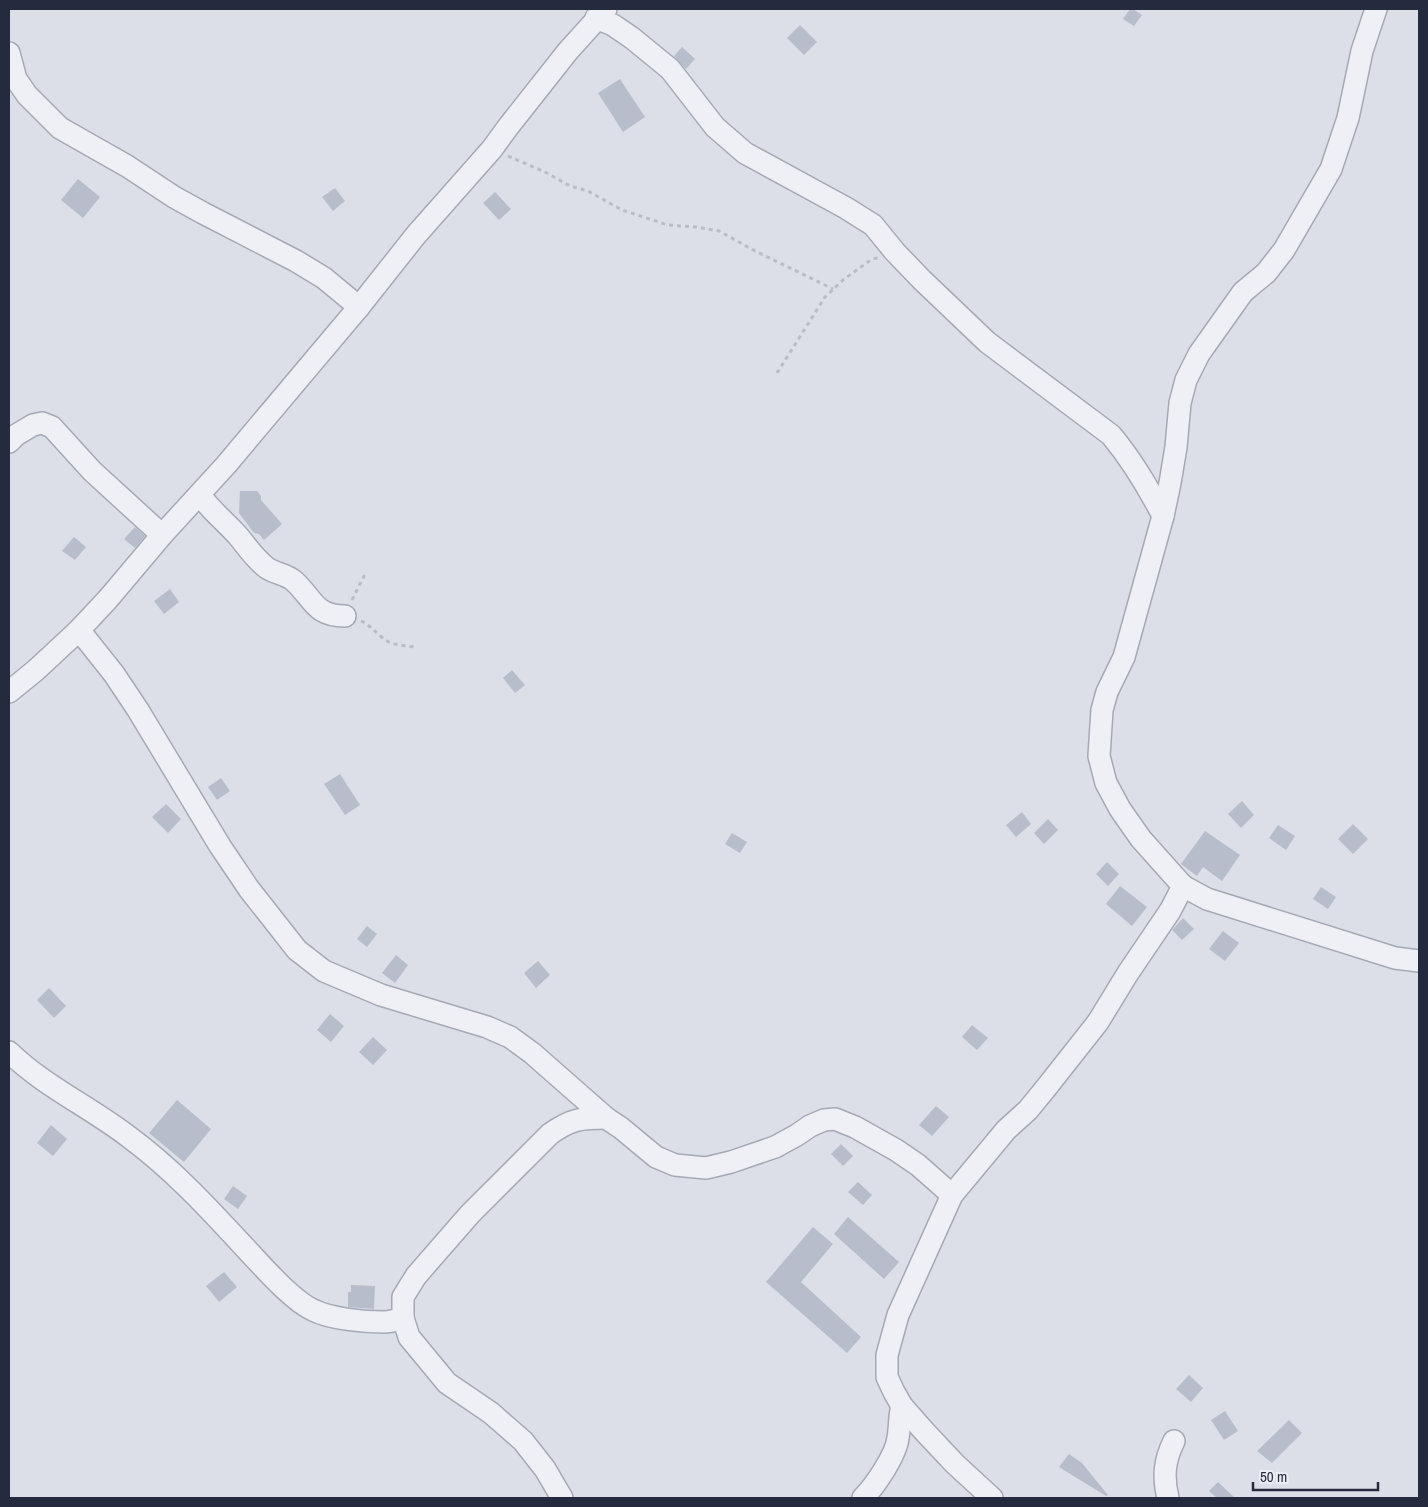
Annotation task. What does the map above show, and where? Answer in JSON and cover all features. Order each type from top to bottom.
[{"type":"street","points":[[1376,9],[1362,51],[1348,118],[1331,169],[1284,250],[1266,273],[1243,292],[1199,354],[1186,380],[1180,403],[1176,447],[1163,516],[1124,657],[1107,692],[1102,710],[1099,756],[1106,783],[1120,809],[1141,839],[1183,886],[1207,899],[1395,958],[1419,961]]},
{"type":"street","points":[[9,692],[79,630],[162,535],[200,495],[359,307],[416,235],[492,149],[551,71],[601,13],[613,25],[670,69],[716,126],[744,153],[846,208],[873,225],[895,252],[988,342],[1111,435],[1124,451],[1163,516]]},
{"type":"street","points":[[9,53],[16,79],[26,95],[60,128],[114,158],[203,213],[303,265],[324,278],[359,307]]},
{"type":"street","points":[[9,442],[33,424],[42,423],[52,427],[92,471],[162,535]]},
{"type":"street","points":[[200,495],[207,506],[238,536],[256,558],[275,573],[286,575],[293,580],[323,612],[345,616]]},
{"type":"street","points":[[79,630],[114,674],[138,710],[220,846],[249,889],[298,950],[324,971],[351,984],[381,995],[486,1027],[510,1037],[539,1059],[606,1118],[656,1157],[675,1165],[706,1168],[731,1162],[774,1147],[824,1120],[835,1119],[856,1127],[896,1150],[918,1165],[952,1195]]},
{"type":"street","points":[[992,1498],[960,1469],[902,1406],[887,1377],[887,1355],[898,1315],[952,1195],[1006,1130],[1028,1110],[1092,1028],[1170,911],[1183,886]]},
{"type":"street","points":[[9,1052],[21,1064],[44,1081],[112,1124],[148,1151],[180,1179],[268,1272],[305,1305],[327,1315],[352,1319],[386,1322],[403,1318]]},
{"type":"street","points":[[562,1498],[545,1469],[522,1441],[491,1413],[447,1383],[409,1337],[403,1318],[402,1297],[416,1276],[470,1214],[550,1134],[565,1123],[591,1118],[606,1118]]},
{"type":"street","points":[[863,1498],[882,1473],[898,1440],[902,1406]]},
{"type":"street","points":[[898,1440],[915,1430],[924,1431]]},
{"type":"street","points":[[1168,1498],[1164,1471],[1167,1454],[1174,1441]]},
{"type":"path","points":[[492,149],[545,172],[570,186],[588,191],[622,210],[668,225],[719,231],[757,252],[833,288]]},
{"type":"path","points":[[777,373],[825,297],[833,288],[872,260],[895,252]]},
{"type":"path","points":[[366,572],[345,616],[366,623],[387,641],[415,647]]},
{"type":"building","points":[[1130,9],[1142,15],[1134,26],[1123,19]]},
{"type":"building","points":[[800,25],[817,42],[804,55],[787,38]]},
{"type":"building","points":[[682,47],[695,59],[686,69],[674,56]]},
{"type":"building","points":[[620,79],[645,117],[623,132],[598,93]]},
{"type":"building","points":[[78,179],[100,197],[83,218],[61,200]]},
{"type":"building","points":[[335,188],[345,201],[333,211],[322,197]]},
{"type":"building","points":[[495,192],[511,209],[499,220],[483,203]]},
{"type":"building","points":[[240,491],[257,491],[261,496],[261,500],[282,524],[264,540],[259,534],[254,533],[239,513]]},
{"type":"building","points":[[135,527],[145,536],[135,548],[124,539]]},
{"type":"building","points":[[74,537],[86,547],[75,560],[62,551]]},
{"type":"building","points":[[170,589],[179,602],[164,614],[154,601]]},
{"type":"building","points":[[512,670],[525,685],[515,693],[503,678]]},
{"type":"building","points":[[340,774],[360,805],[345,815],[324,784]]},
{"type":"building","points":[[221,778],[230,791],[217,800],[208,787]]},
{"type":"building","points":[[1242,801],[1254,815],[1241,828],[1228,814]]},
{"type":"building","points":[[166,804],[181,819],[168,833],[152,817]]},
{"type":"building","points":[[1022,812],[1031,824],[1016,837],[1006,825]]},
{"type":"building","points":[[1048,819],[1058,830],[1044,844],[1034,833]]},
{"type":"building","points":[[1353,824],[1368,839],[1353,854],[1338,839]]},
{"type":"building","points":[[1278,825],[1295,836],[1286,850],[1269,838]]},
{"type":"building","points":[[1205,831],[1240,855],[1222,881],[1203,867],[1197,876],[1181,864]]},
{"type":"building","points":[[732,833],[747,842],[740,853],[725,844]]},
{"type":"building","points":[[1107,862],[1119,874],[1108,886],[1096,874]]},
{"type":"building","points":[[1120,886],[1147,907],[1132,926],[1106,904]]},
{"type":"building","points":[[1321,887],[1336,897],[1328,909],[1313,899]]},
{"type":"building","points":[[1183,918],[1194,929],[1182,940],[1172,930]]},
{"type":"building","points":[[367,926],[377,934],[367,947],[357,939]]},
{"type":"building","points":[[1223,931],[1239,943],[1225,961],[1209,949]]},
{"type":"building","points":[[396,955],[408,965],[395,983],[382,973]]},
{"type":"building","points":[[538,961],[550,975],[536,988],[524,973]]},
{"type":"building","points":[[49,988],[66,1006],[54,1018],[37,1000]]},
{"type":"building","points":[[330,1014],[344,1026],[331,1042],[317,1030]]},
{"type":"building","points":[[972,1025],[988,1038],[977,1050],[962,1037]]},
{"type":"building","points":[[373,1037],[387,1050],[373,1065],[359,1052]]},
{"type":"building","points":[[177,1100],[211,1129],[184,1162],[149,1133]]},
{"type":"building","points":[[936,1106],[949,1117],[932,1136],[919,1125]]},
{"type":"building","points":[[51,1125],[67,1139],[53,1156],[37,1143]]},
{"type":"building","points":[[841,1144],[853,1156],[843,1166],[831,1154]]},
{"type":"building","points":[[858,1182],[872,1195],[863,1205],[848,1192]]},
{"type":"building","points":[[233,1186],[247,1196],[238,1209],[224,1199]]},
{"type":"building","points":[[848,1217],[899,1262],[884,1279],[834,1234]]},
{"type":"building","points":[[813,1227],[833,1244],[801,1282],[861,1337],[847,1353],[766,1282]]},
{"type":"building","points":[[224,1272],[237,1287],[219,1302],[206,1286]]},
{"type":"building","points":[[351,1285],[375,1286],[374,1309],[348,1307],[348,1292],[351,1292]]},
{"type":"building","points":[[1189,1375],[1203,1388],[1191,1402],[1176,1389]]},
{"type":"building","points":[[1225,1411],[1238,1431],[1224,1440],[1211,1420]]},
{"type":"building","points":[[1289,1420],[1302,1433],[1272,1463],[1257,1451]]},
{"type":"building","points":[[1069,1454],[1082,1463],[1108,1495],[1106,1496],[1059,1467]]},
{"type":"building","points":[[1218,1482],[1235,1498],[1217,1498],[1209,1491]]}]
